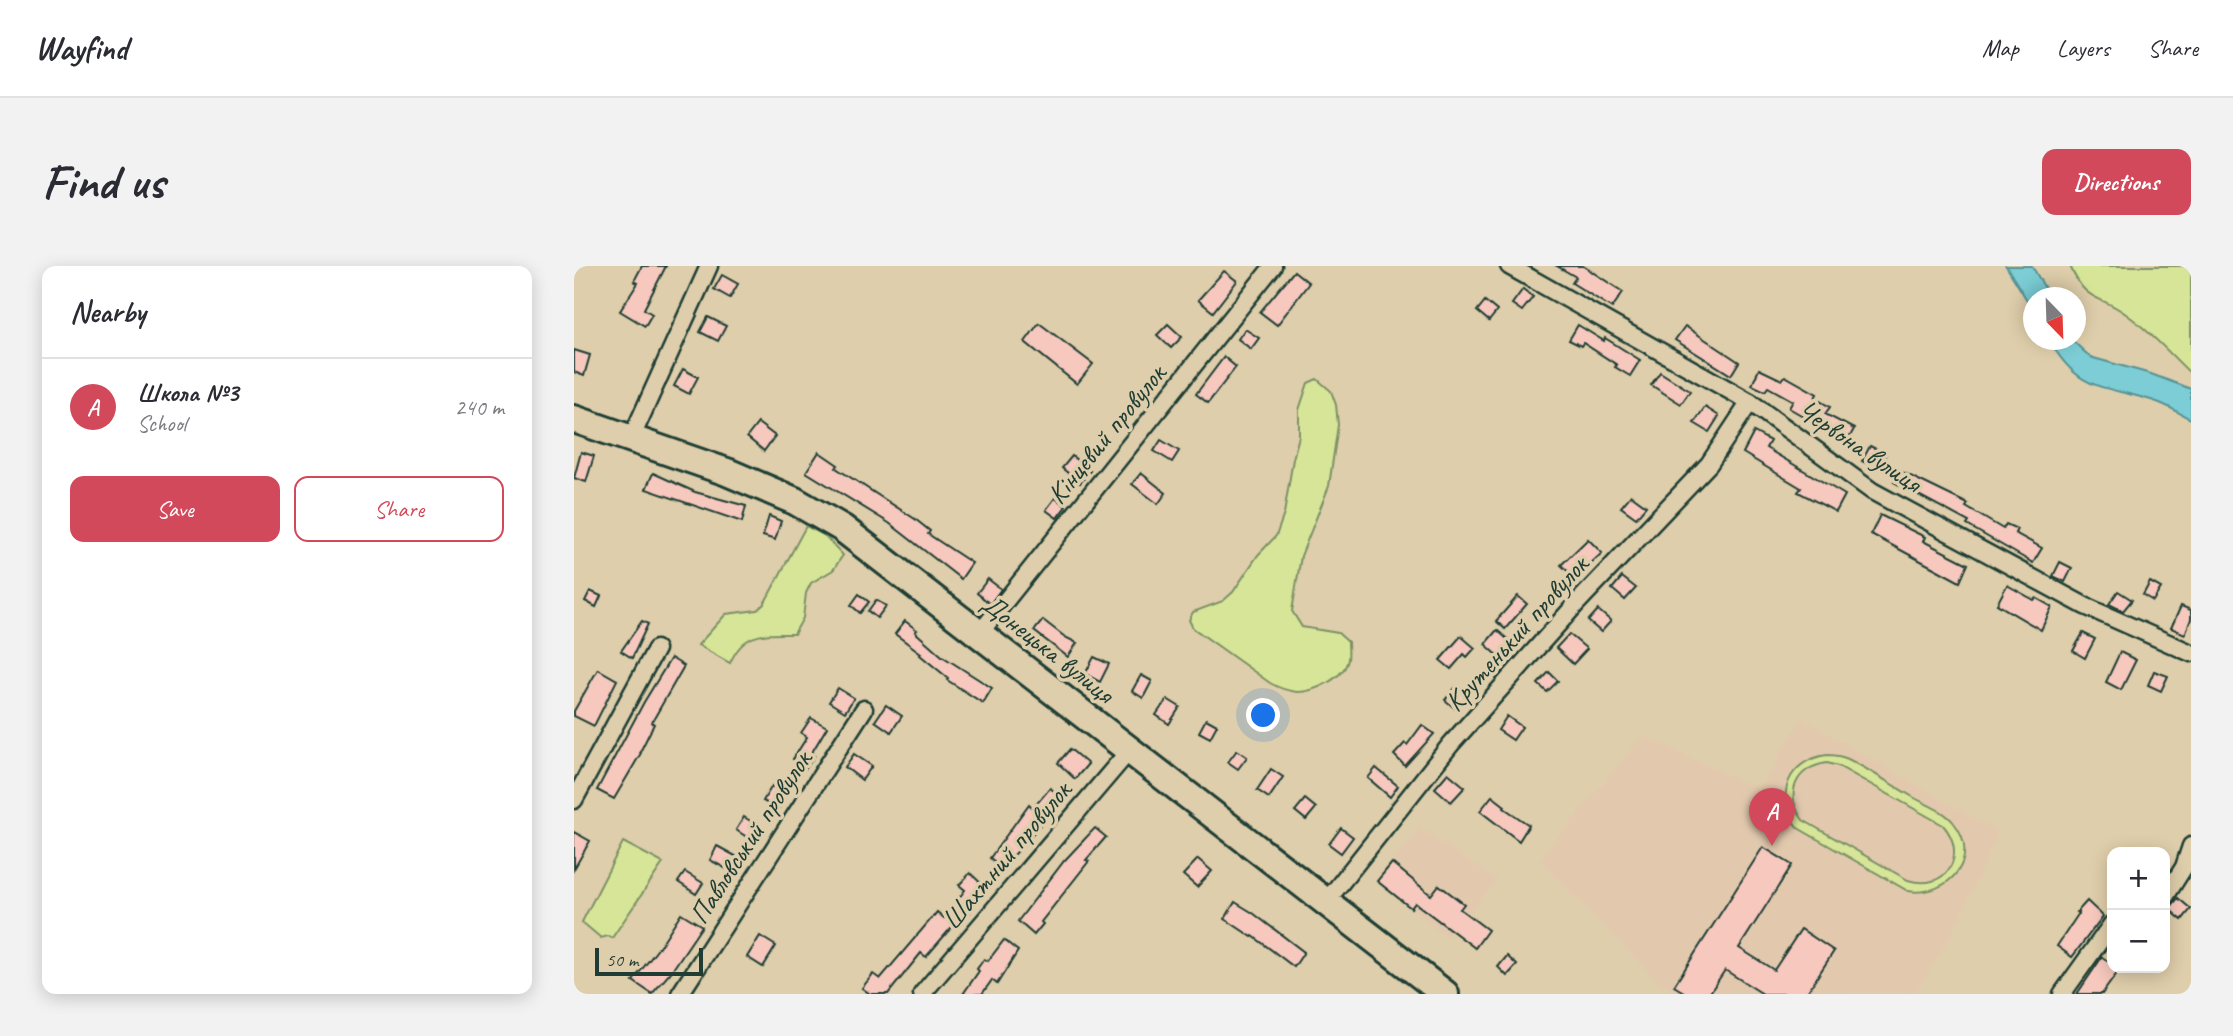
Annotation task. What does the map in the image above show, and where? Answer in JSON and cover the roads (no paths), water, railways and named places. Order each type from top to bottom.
[{"type":"main road","name":"Донецька вулиця","points":[[574,419],[727,472],[807,508],[842,528],[1445,994]]},
{"type":"street","points":[[631,439],[709,266]]},
{"type":"street","name":"Кінцевий провулок","points":[[979,634],[1273,266]]},
{"type":"street","name":"Червона вулиця","points":[[1509,266],[1750,402],[1872,491],[2085,606],[2191,653]]},
{"type":"street","name":"Крутенький провулок","points":[[1325,903],[1451,744],[1577,603],[1709,464],[1750,402]]},
{"type":"street","points":[[574,800],[656,649]]},
{"type":"street","name":"Павловський провулок","points":[[680,994],[864,709]]},
{"type":"street","name":"Шахтний провулок","points":[[922,994],[1129,751]]},
{"type":"street","points":[[2170,889],[2184,867],[2191,846]]},
{"type":"street","points":[[2062,994],[2107,931]]},
{"type":"water","points":[[2006,266],[2032,266],[2044,287],[2023,287],[2023,294]]},
{"type":"water","points":[[2056,350],[2083,350],[2090,357],[2151,374],[2191,389],[2191,419],[2157,402],[2095,385],[2083,379]]},
{"type":"place","name":"Школа №3","points":[[1772,846]]}]
